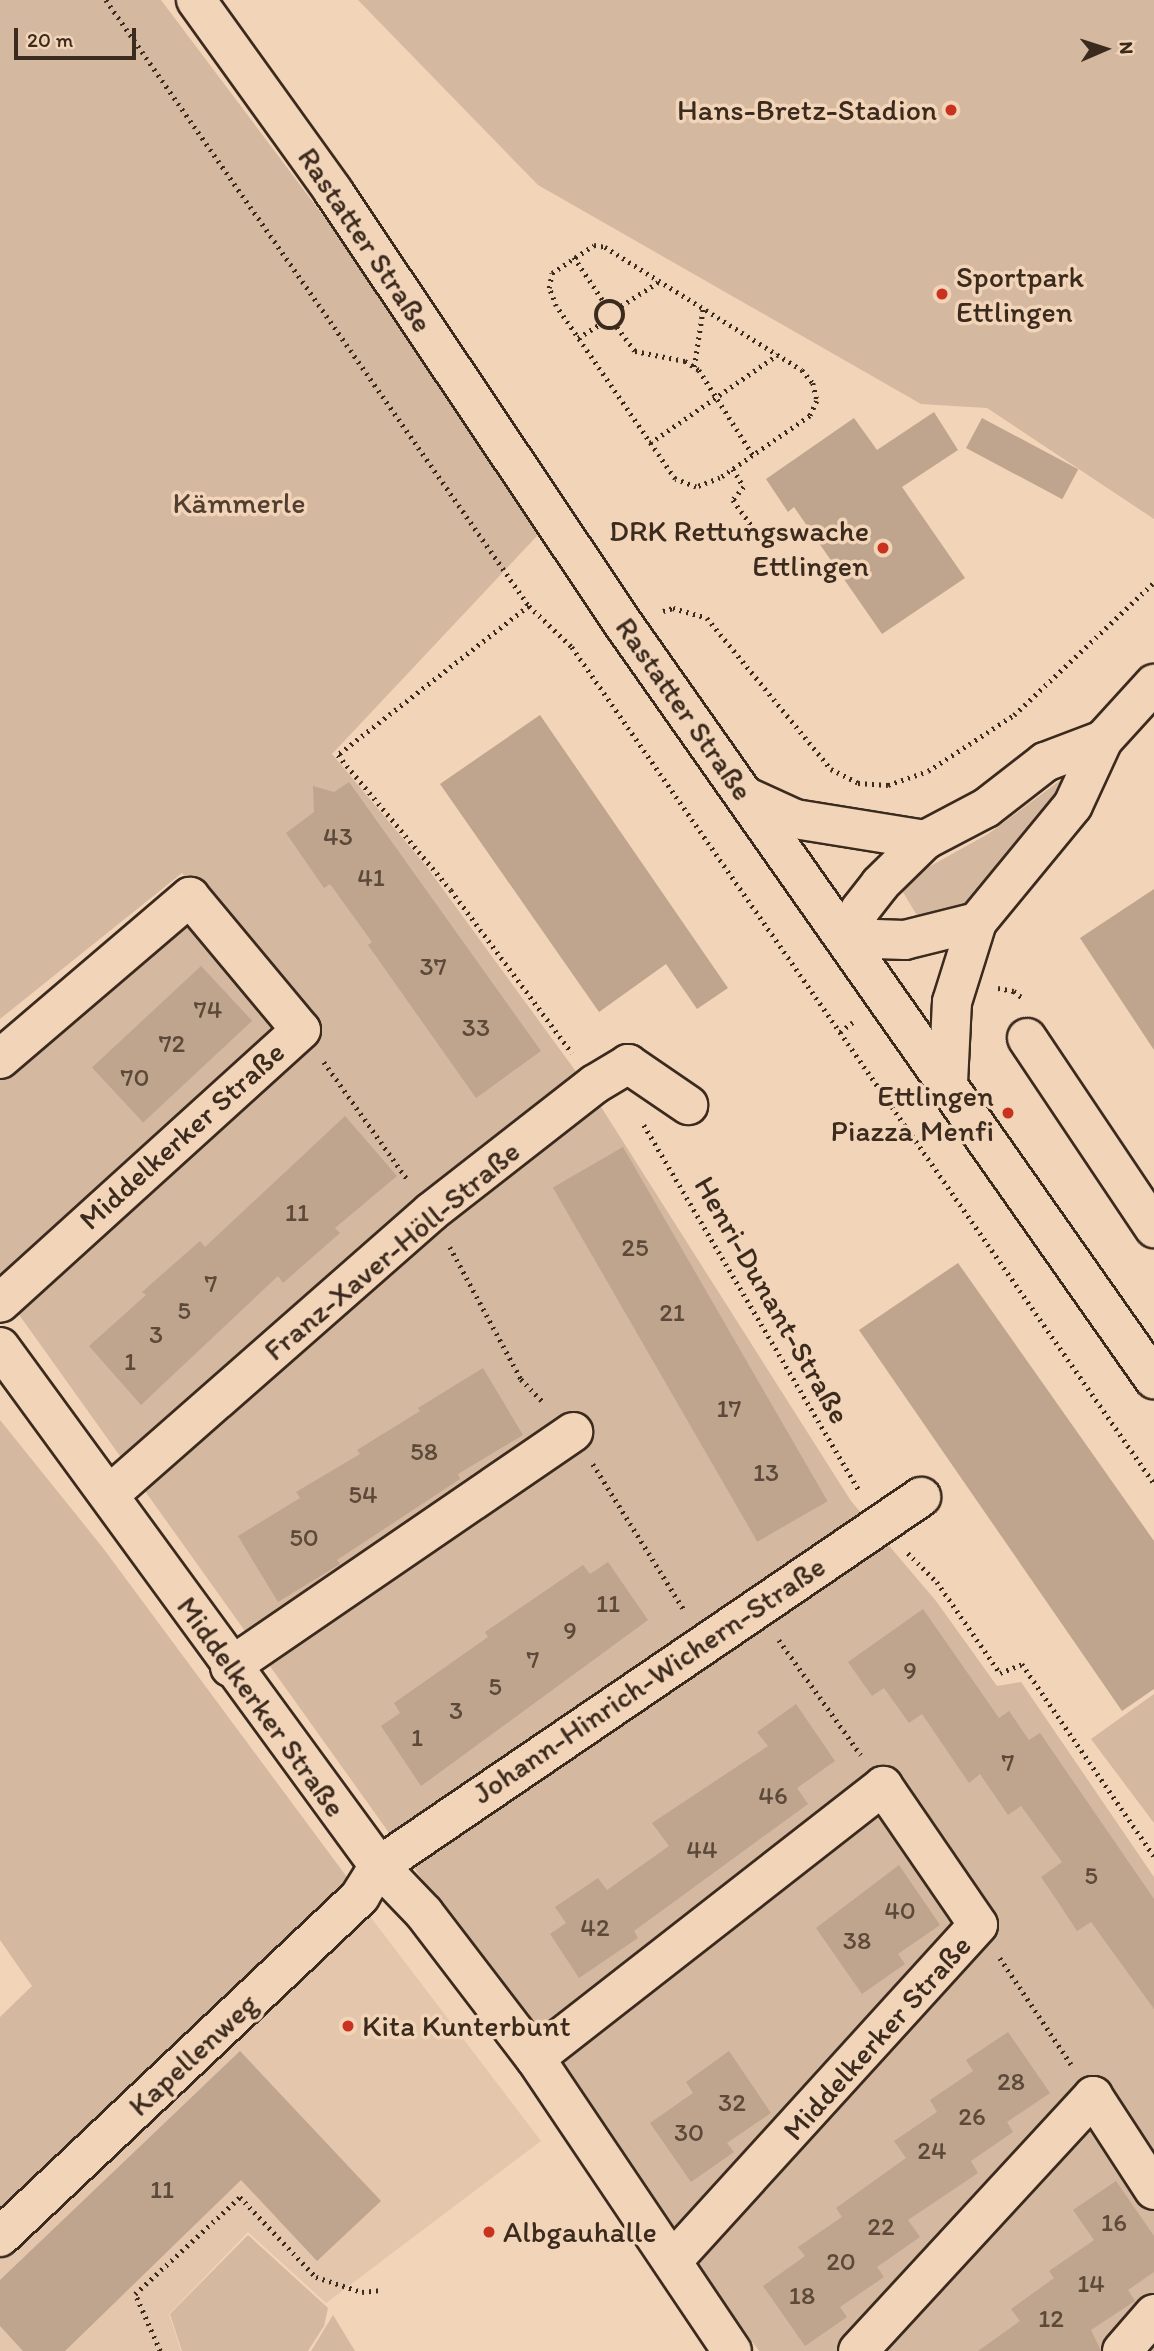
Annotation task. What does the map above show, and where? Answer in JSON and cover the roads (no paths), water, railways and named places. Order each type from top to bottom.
[{"type":"street","name":"Rastatter Straße","points":[[196,0],[333,191],[624,625],[1154,1379]]},
{"type":"street","points":[[948,1083],[952,1002],[977,922],[1073,805],[1103,740],[1154,684]]},
{"type":"street","points":[[977,922],[905,940],[847,939],[860,910],[880,884],[925,840],[986,808],[1045,762],[1103,740]]},
{"type":"street","points":[[747,797],[795,819],[925,840]]},
{"type":"street","name":"Middelkerker Straße","points":[[0,1059],[190,897],[301,1030],[0,1303]]},
{"type":"street","points":[[1027,1038],[1154,1228]]},
{"type":"street","name":"Franz-Xaver-Höll-Straße","points":[[109,1495],[432,1212],[595,1084],[628,1064],[688,1105]]},
{"type":"street","name":"Middelkerker Straße","points":[[0,1347],[109,1495],[230,1667],[379,1866],[424,1913],[535,2058],[674,2259],[732,2351]]},
{"type":"street","points":[[230,1667],[573,1432]]},
{"type":"street","name":"Johann-Hinrich-Wichern-Straße","points":[[379,1866],[921,1497]]},
{"type":"street","name":"Middelkerker Straße","points":[[535,2058],[883,1786],[978,1925],[674,2259]]},
{"type":"street","name":"Kapellenweg","points":[[0,2237],[341,1915],[379,1866]]},
{"type":"street","points":[[858,2351],[1093,2096],[1154,2190]]},
{"type":"street","points":[[1122,2351],[1154,2315]]},
{"type":"place","name":"Hans-Bretz-Stadion","points":[[951,110]]},
{"type":"place","name":"Sportpark Ettlingen","points":[[942,294]]},
{"type":"place","name":"DRK Rettungswache Ettlingen","points":[[883,548]]},
{"type":"place","name":"Ettlingen Piazza Menfi","points":[[1008,1113]]},
{"type":"place","name":"Kita Kunterbunt","points":[[348,2026]]},
{"type":"place","name":"Albgauhalle","points":[[489,2232]]},
{"type":"park label","name":"Kämmerle","points":[[239,503]]}]
